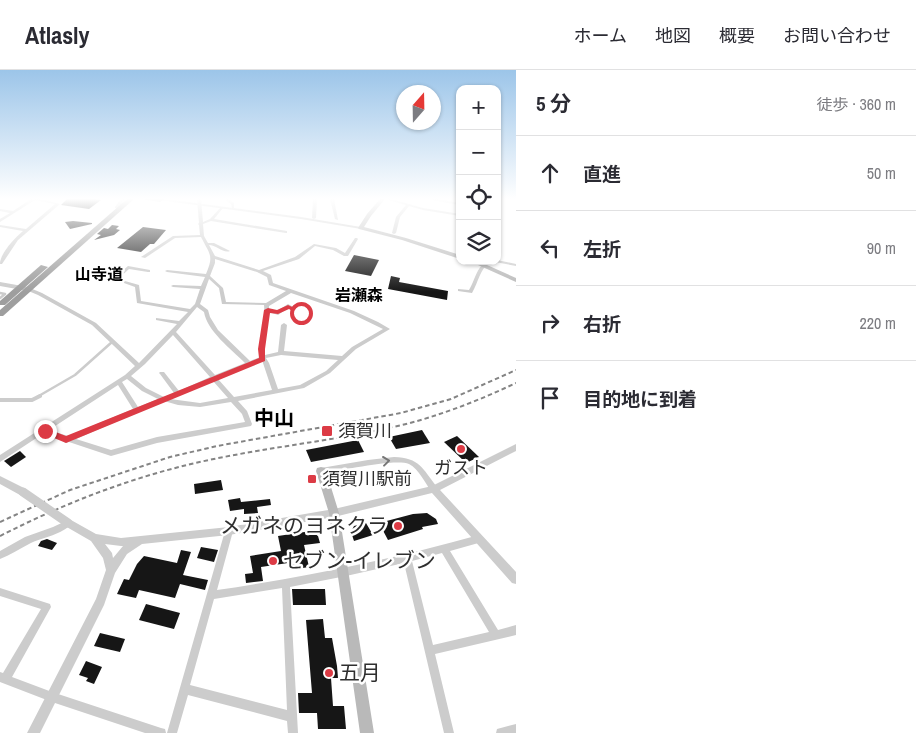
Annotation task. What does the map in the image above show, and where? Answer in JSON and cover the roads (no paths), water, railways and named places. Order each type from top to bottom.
[{"type":"highway","points":[[0,306],[19,287],[90,230]]},
{"type":"highway","points":[[0,314],[94,230]]},
{"type":"main road","points":[[373,230],[456,254]]},
{"type":"main road","points":[[378,230],[394,233],[456,254]]},
{"type":"main road","points":[[488,265],[516,280]]},
{"type":"main road","points":[[489,265],[516,276]]},
{"type":"main road","points":[[320,471],[334,514],[367,733]]},
{"type":"street","points":[[0,262],[16,239],[26,230]]},
{"type":"street","points":[[0,459],[127,376],[192,311],[197,304],[213,258],[201,230]]},
{"type":"street","points":[[273,230],[286,232]]},
{"type":"street","points":[[143,257],[174,237],[202,236]]},
{"type":"street","points":[[259,271],[297,258],[314,245],[334,249],[346,255],[356,240]]},
{"type":"street","points":[[206,244],[213,244],[228,251]]},
{"type":"street","points":[[127,376],[144,391],[163,399],[175,403],[200,405],[302,388],[328,372],[354,348],[387,329],[376,322],[335,306],[271,284],[269,276],[259,271],[213,258]]},
{"type":"street","points":[[501,262],[516,266]]},
{"type":"street","points":[[460,290],[470,292],[474,286],[478,271],[482,265]]},
{"type":"street","points":[[148,271],[128,267],[115,278],[137,286],[139,302],[192,311]]},
{"type":"street","points":[[167,272],[208,276],[221,288],[224,303],[240,302],[278,312],[288,306],[301,313]]},
{"type":"street","points":[[0,284],[28,289],[40,294],[94,324],[138,366]]},
{"type":"street","points":[[173,286],[203,288]]},
{"type":"street","points":[[276,392],[261,349],[267,308],[290,292]]},
{"type":"street","points":[[197,304],[206,311],[206,316],[216,331],[250,364]]},
{"type":"street","points":[[158,319],[181,323]]},
{"type":"street","points":[[281,353],[284,325]]},
{"type":"street","points":[[45,431],[66,440],[111,453],[157,440],[249,424],[245,413],[172,332]]},
{"type":"street","points":[[66,440],[267,356],[281,353],[342,358]]},
{"type":"street","points":[[162,373],[178,394]]},
{"type":"street","points":[[119,381],[137,410]]},
{"type":"street","points":[[94,538],[121,542],[138,542],[229,531],[334,514],[434,489],[516,447]]},
{"type":"street","points":[[320,471],[407,460],[416,466],[434,489],[516,579]]},
{"type":"street","points":[[0,480],[23,492],[94,538],[108,556],[111,570]]},
{"type":"street","points":[[0,555],[28,540],[56,530],[68,522]]},
{"type":"street","points":[[172,733],[229,531]]},
{"type":"street","points":[[211,596],[344,574],[479,539]]},
{"type":"street","points":[[33,733],[100,601],[111,570],[124,551],[138,542]]},
{"type":"street","points":[[444,549],[496,635]]},
{"type":"street","points":[[407,559],[449,733]]},
{"type":"street","points":[[286,585],[293,733]]},
{"type":"street","points":[[0,592],[47,608],[2,678],[52,697],[161,733]]},
{"type":"street","points":[[429,651],[516,630]]},
{"type":"street","points":[[185,690],[292,717]]},
{"type":"street","points":[[501,733],[516,729]]},
{"type":"lane","points":[[0,293],[5,294],[0,298]]},
{"type":"lane","points":[[0,400],[32,400],[75,375],[112,342]]},
{"type":"railway","points":[[0,522],[70,490],[170,457],[217,446],[401,413],[451,399],[516,370]]},
{"type":"railway","points":[[0,536],[93,494],[166,470],[218,458],[356,435],[410,423],[464,405],[516,383]]},
{"type":"place","name":"須賀川","points":[[327,431]]},
{"type":"place","name":"ガスト","points":[[461,449]]},
{"type":"place","name":"須賀川駅前","points":[[312,479]]},
{"type":"place","name":"メガネのヨネクラ","points":[[398,526]]},
{"type":"place","name":"セブン-イレブン","points":[[273,561]]},
{"type":"place","name":"五月","points":[[329,673]]},
{"type":"district","name":"山寺道","points":[[99,274]]},
{"type":"district","name":"岩瀬森","points":[[359,295]]},
{"type":"district","name":"中山","points":[[274,418]]}]
